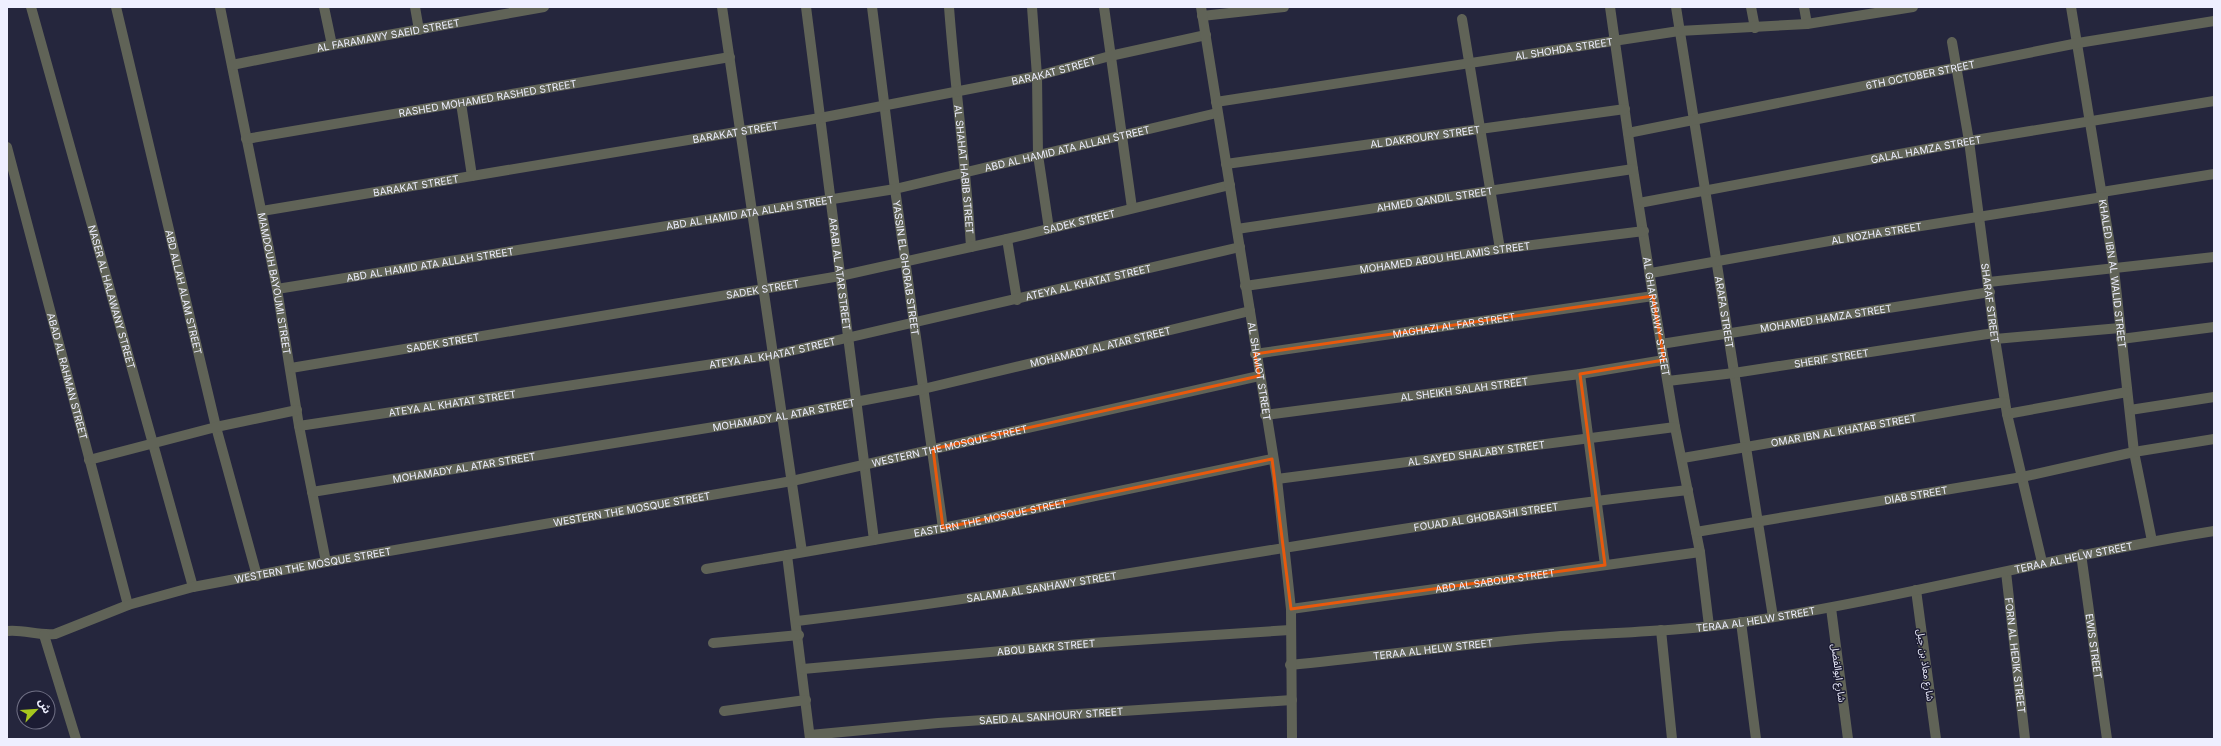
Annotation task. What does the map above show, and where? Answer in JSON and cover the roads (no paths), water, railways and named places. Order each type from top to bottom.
[{"type":"street","name":"NASER AL HALAWANY STREET","points":[[30,7],[193,587]]},
{"type":"street","name":"ABD ALLAH ALAM STREET","points":[[116,7],[216,427],[257,576]]},
{"type":"street","name":"MAMDOUH BAYOUMI STREET","points":[[220,7],[277,289],[291,368],[299,426],[326,562]]},
{"type":"street","points":[[324,7],[332,45]]},
{"type":"street","points":[[415,7],[419,30]]},
{"type":"street","name":"AL FARAMAWY SAEID STREET","points":[[232,65],[522,9],[544,7]]},
{"type":"street","points":[[722,7],[802,552]]},
{"type":"street","name":"ARABI AL ATAR STREET","points":[[806,7],[874,540]]},
{"type":"street","name":"YASSIN EL GHORAB STREET","points":[[872,7],[895,188],[907,262],[943,528]]},
{"type":"street","name":"AL SHAHAT HABIB STREET","points":[[949,7],[956,92],[966,173],[971,247]]},
{"type":"street","points":[[1032,7],[1036,76],[1038,155],[1049,229]]},
{"type":"street","points":[[1104,7],[1132,208]]},
{"type":"street","points":[[1202,12],[1284,7]]},
{"type":"street","name":"AL GHARABAWY STREET","points":[[1610,7],[1633,169],[1651,273],[1653,296],[1675,427],[1700,552],[1709,626]]},
{"type":"street","name":"ARAFA STREET","points":[[1676,7],[1706,190],[1715,260],[1728,333],[1756,522],[1773,617]]},
{"type":"street","points":[[1751,7],[1755,28]]},
{"type":"street","points":[[1804,7],[1807,24]]},
{"type":"street","name":"AL SHOHDA STREET","points":[[1216,102],[1679,31],[1807,24],[1873,11],[1913,7]]},
{"type":"street","name":"KHALED IBN AL WALID STREET","points":[[2071,7],[2114,269],[2134,452],[2152,541]]},
{"type":"street","name":"AL SHAMOT STREET","points":[[1202,12],[1240,246],[1255,354],[1272,459],[1277,479],[1291,609],[1290,665],[1292,739]]},
{"type":"street","points":[[1462,19],[1500,249]]},
{"type":"street","name":"6TH OCTOBER STREET","points":[[1628,133],[2078,43],[2214,21]]},
{"type":"street","name":"BARAKAT STREET","points":[[262,211],[820,118],[1036,76],[1110,56],[1206,35]]},
{"type":"street","name":"SHARAF STREET","points":[[1952,42],[1969,141],[1989,287],[1994,336],[2007,414],[2042,562]]},
{"type":"street","name":"RASHED MOHAMED RASHED STREET","points":[[246,139],[730,57]]},
{"type":"street","name":"GALAL HAMZA STREET","points":[[1639,203],[1969,141],[2214,101]]},
{"type":"street","points":[[461,103],[472,176]]},
{"type":"street","name":"AL DAKROURY STREET","points":[[1226,164],[1625,109]]},
{"type":"street","name":"ABD AL HAMID ATA ALLAH STREET","points":[[277,289],[830,200],[895,188],[966,173],[1218,113]]},
{"type":"street","name":"ABAD AL RAHMAN STREET","points":[[7,147],[128,605]]},
{"type":"street","name":"AHMED QANDIL STREET","points":[[1237,229],[1491,192],[1633,169]]},
{"type":"street","name":"AL NOZHA STREET","points":[[1651,273],[1715,260],[1979,216],[2214,174]]},
{"type":"street","name":"SADEK STREET","points":[[291,368],[840,276],[1049,229],[1230,185]]},
{"type":"street","name":"MOHAMED ABOU HELAMIS STREET","points":[[1245,286],[1500,249],[1644,231]]},
{"type":"street","points":[[1006,239],[1017,300]]},
{"type":"street","name":"ATEYA AL KHATAT STREET","points":[[299,426],[773,355],[1017,300],[1240,246]]},
{"type":"street","name":"MOHAMED HAMZA STREET","points":[[1661,344],[1989,287],[2114,269],[2214,257]]},
{"type":"street","name":"MAGHAZI AL FAR STREET","points":[[1255,354],[1653,296]]},
{"type":"street","name":"MOHAMADY AL ATAR STREET","points":[[312,492],[782,416],[923,389],[1250,311]]},
{"type":"street","points":[[2121,339],[2214,327]]},
{"type":"street","name":"SHERIF STREET","points":[[1668,381],[1734,374],[1994,336],[2120,328]]},
{"type":"street","name":"AL SHEIKH SALAH STREET","points":[[1265,415],[1580,374],[1664,360]]},
{"type":"street","points":[[1580,374],[1605,565]]},
{"type":"street","name":"WESTERN THE MOSQUE STREET","points":[[7,631],[22,630],[44,635],[55,634],[128,605],[193,587],[326,562],[792,481],[1259,376]]},
{"type":"street","points":[[2007,414],[2127,392]]},
{"type":"street","points":[[2130,410],[2214,397]]},
{"type":"street","name":"OMAR IBN AL KHATAB STREET","points":[[1682,458],[2005,402]]},
{"type":"street","points":[[89,460],[216,427],[297,410]]},
{"type":"street","name":"AL SAYED SHALABY STREET","points":[[1277,479],[1675,427]]},
{"type":"street","name":"DIAB STREET","points":[[1696,532],[2022,477],[2134,452],[2214,439]]},
{"type":"street","name":"EASTERN THE MOSQUE STREET","points":[[706,569],[943,528],[1272,459]]},
{"type":"street","name":"FOUAD AL GHOBASHI STREET","points":[[1285,547],[1596,500],[1688,490]]},
{"type":"street","name":"TERAA AL HELW STREET","points":[[1290,665],[1559,636],[1661,630],[1742,622],[1830,608],[2006,572],[2042,562],[2081,554],[2214,531]]},
{"type":"street","name":"SALAMA AL SANHAWY STREET","points":[[797,621],[871,612],[1285,547]]},
{"type":"street","name":"ABD AL SABOUR STREET","points":[[1291,609],[1700,552]]},
{"type":"street","name":"EWIS STREET","points":[[2081,554],[2107,739]]},
{"type":"street","points":[[787,555],[799,635],[810,737]]},
{"type":"street","name":"FORN AL HEDIK STREET","points":[[2006,572],[2025,739]]},
{"type":"street","name":"شارع معاذ بن جبل","points":[[1916,590],[1936,739]]},
{"type":"street","name":"شارع ابوالفضل","points":[[1830,608],[1848,739]]},
{"type":"street","points":[[1742,622],[1756,739]]},
{"type":"street","name":"ABOU BAKR STREET","points":[[803,669],[1092,643],[1290,630]]},
{"type":"street","points":[[1661,630],[1672,739]]},
{"type":"street","points":[[44,635],[76,739]]},
{"type":"street","points":[[713,643],[799,635]]},
{"type":"street","points":[[724,710],[806,700]]},
{"type":"street","name":"SAEID AL SANHOURY STREET","points":[[810,737],[945,722],[1292,700]]}]
